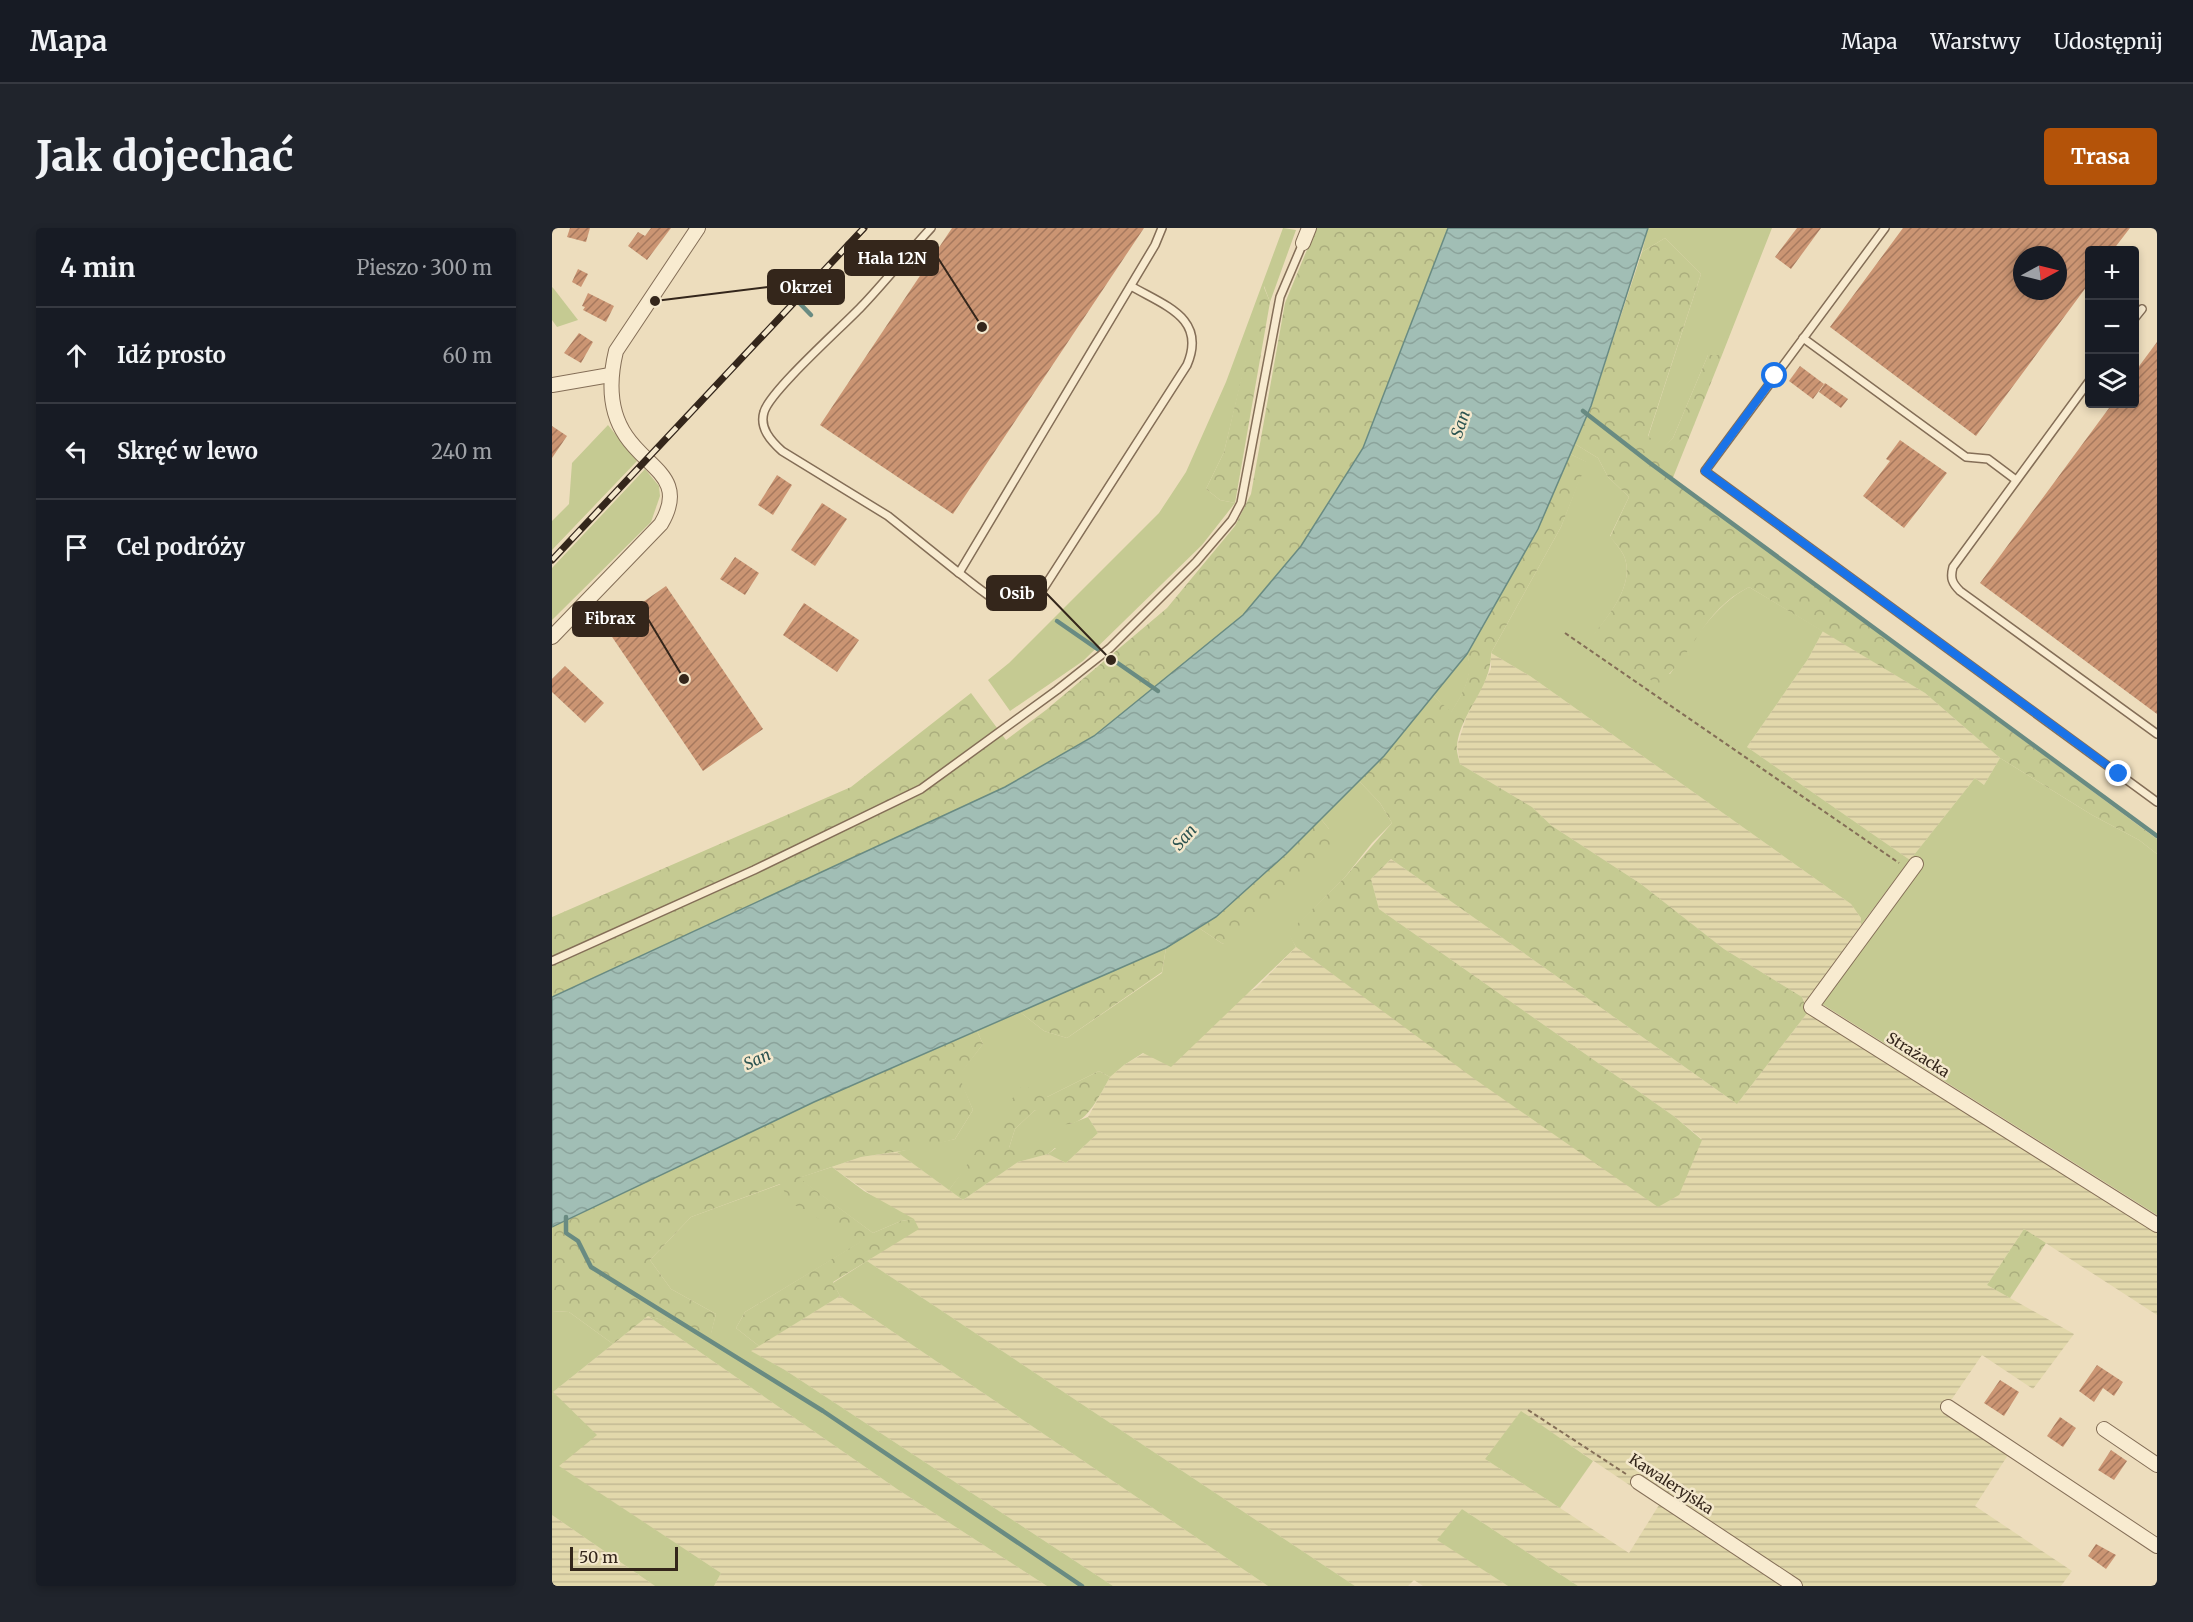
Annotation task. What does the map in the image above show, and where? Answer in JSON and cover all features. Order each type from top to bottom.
[{"type":"street","points":[[552,637],[661,524],[672,500],[670,488],[664,476],[637,449],[621,427],[611,397],[610,375],[616,351],[698,228]]},
{"type":"street","points":[[1303,243],[1309,228]]},
{"type":"street","points":[[552,385],[610,375]]},
{"type":"street","name":"Strażacka","points":[[1913,868],[1811,1007],[2157,1225]]},
{"type":"street","points":[[1948,1407],[2157,1546]]},
{"type":"street","points":[[2104,1430],[2157,1465]]},
{"type":"street","name":"Kawaleryjska","points":[[1638,1482],[1795,1586]]},
{"type":"lane","points":[[931,228],[862,306],[776,393],[764,411],[763,423],[770,440],[782,450],[888,516],[959,573],[1002,603],[1016,607],[1027,605],[1038,597],[1187,365],[1193,351],[1189,325],[1180,314],[1131,286]]},
{"type":"lane","points":[[959,573],[1131,286],[1162,228]]},
{"type":"lane","points":[[1885,228],[1705,471],[2157,802]]},
{"type":"lane","points":[[552,961],[754,870],[921,789],[964,760],[1110,648],[1196,562],[1233,520],[1240,503],[1280,297],[1303,243]]},
{"type":"lane","points":[[2139,313],[2142,309]]},
{"type":"lane","points":[[1803,338],[1966,457],[1988,459],[2016,480]]},
{"type":"lane","points":[[2085,387],[1953,567],[1951,575],[1953,584],[2157,734]]},
{"type":"path","points":[[1565,633],[1913,868]]},
{"type":"path","name":"Kawaleryjska","points":[[1528,1410],[1638,1482]]},
{"type":"shaded area","points":[[1823,631],[1925,693],[2000,758],[1984,785],[1975,778],[1910,860],[1747,747],[1808,659]]},
{"type":"shaded area","points":[[1491,653],[1530,676],[1851,904],[1861,918],[1861,925],[1805,1003],[1802,997],[1724,949],[1641,884],[1552,826],[1532,807],[1460,764],[1457,746],[1466,718],[1491,669]]},
{"type":"shaded area","points":[[1391,859],[1737,1104],[1808,1012],[2157,1230],[2157,1315],[2024,1229],[1987,1285],[2074,1334],[2033,1389],[1982,1355],[1943,1412],[2008,1455],[1975,1506],[2072,1571],[2061,1586],[1578,1586],[1462,1509],[1438,1540],[1508,1586],[1423,1586],[1414,1580],[1408,1586],[1355,1586],[867,1261],[918,1228],[832,1167],[861,1157],[897,1152],[963,1200],[1018,1162],[1048,1154],[1066,1163],[1098,1133],[1088,1117],[1110,1077],[1124,1065],[1256,988],[1296,947],[1536,1122],[1702,1139],[1675,1117],[1379,909],[1371,879]],"holes":[[[1521,1412],[1659,1505],[1629,1553],[1485,1459]]]},
{"type":"shaded area","points":[[840,1296],[1268,1586],[1113,1586],[785,1370],[750,1351]]},
{"type":"shaded area","points":[[648,1316],[897,1489],[1047,1586],[714,1586],[721,1573],[558,1466],[553,1392]]},
{"type":"shaded area","points":[[552,1515],[655,1586],[552,1586]]},
{"type":"green space","points":[[1283,228],[1296,230],[1270,302],[1264,286],[1224,452],[1206,489],[1220,500],[1235,503],[1202,545],[1083,661],[1010,711],[988,680],[1009,663],[1159,513],[1186,472],[1226,382]]},
{"type":"green space","points":[[1316,228],[1448,228],[1363,448],[1301,546],[1243,615],[1094,736],[1005,787],[552,997],[552,917],[851,787],[971,693],[1006,740],[1046,710],[1167,608],[1235,526],[1251,494],[1285,303]]},
{"type":"green space","points":[[1648,228],[1772,228],[1722,355],[1708,355],[1673,438],[1662,449],[1648,437],[1701,274],[1665,238],[1642,252]]},
{"type":"green space","points":[[1665,238],[1701,274],[1648,436],[1662,448],[1673,438],[1708,355],[1722,355],[1672,480],[2157,839],[2157,854],[2139,840],[2092,815],[2000,758],[1925,693],[1749,587],[1719,608],[1681,660],[1658,684],[1614,659],[1590,639],[1618,600],[1623,589],[1627,567],[1624,556],[1610,537],[1629,497],[1608,477],[1598,458],[1575,444],[1591,406],[1642,252]]},
{"type":"green space","points":[[1263,285],[1270,302],[1235,503],[1220,500],[1206,489],[1224,452]]},
{"type":"green space","points":[[552,287],[578,320],[557,327],[552,320]]},
{"type":"green space","points":[[608,425],[637,461],[552,550],[552,521],[569,504],[572,463]]},
{"type":"green space","points":[[1575,444],[1598,458],[1608,477],[1629,497],[1610,536],[1624,556],[1627,567],[1626,578],[1612,611],[1591,639],[1670,674],[1715,614],[1736,595],[1749,587],[1823,631],[1808,659],[1747,747],[1910,860],[1861,925],[1861,918],[1851,904],[1530,676],[1491,653],[1561,527],[1586,462],[1570,454]]},
{"type":"green space","points":[[1570,454],[1587,462],[1561,527],[1491,653],[1487,677],[1460,733],[1457,752],[1460,764],[1532,807],[1552,826],[1641,884],[1724,949],[1802,997],[1808,1012],[1737,1104],[1391,859],[1371,879],[1379,909],[1675,1117],[1702,1140],[1679,1195],[1658,1207],[1476,1080],[1296,947],[1288,933],[1345,877],[1392,823],[1380,803],[1359,781],[1384,756],[1433,695],[1451,712],[1468,677],[1467,654],[1538,529]]},
{"type":"green space","points":[[645,469],[659,486],[660,496],[651,522],[552,620],[552,568]]},
{"type":"green space","points":[[1467,654],[1468,677],[1463,692],[1451,713],[1433,695]]},
{"type":"green space","points":[[2000,758],[2092,815],[2139,840],[2157,854],[2157,1215],[1822,1004],[1924,864],[1910,860],[1975,778],[1984,785]]},
{"type":"green space","points":[[1359,781],[1380,803],[1392,823],[1372,843],[1345,877],[1289,933],[1296,947],[1171,1067],[1143,1053],[1110,1077],[1099,1071],[1047,1097],[972,1160],[949,1190],[897,1152],[955,1139],[973,1110],[958,1076],[983,1044],[977,1031],[1020,1012],[1044,1031],[1067,1038],[1162,973],[1166,948],[1199,928],[1223,944],[1329,829],[1321,819]]},
{"type":"green space","points":[[1321,819],[1329,829],[1335,852],[1281,902],[1253,925],[1223,944],[1199,928],[1216,917]]},
{"type":"green space","points":[[1166,948],[1162,972],[1067,1038],[1044,1031],[1020,1012]]},
{"type":"green space","points":[[977,1031],[983,1044],[959,1076],[973,1110],[955,1139],[922,1148],[861,1157],[799,1178],[873,1233],[901,1221],[914,1219],[919,1229],[833,1282],[840,1296],[759,1346],[736,1328],[745,1312],[860,1242],[791,1203],[780,1184],[691,1217],[650,1260],[671,1289],[716,1314],[711,1334],[648,1316],[613,1344],[569,1312],[552,1311],[552,1227],[814,1102]]},
{"type":"green space","points":[[1099,1071],[1110,1077],[1096,1101],[1081,1119],[1062,1124],[1050,1120],[1035,1110],[1015,1129],[1009,1148],[1039,1142],[1056,1147],[1048,1154],[1018,1162],[963,1200],[949,1190],[1023,1085],[1047,1097]]},
{"type":"green space","points":[[1035,1110],[1070,1124],[1088,1117],[1098,1133],[1066,1163],[1048,1154],[1056,1148],[1009,1148],[1015,1129]]},
{"type":"green space","points":[[832,1167],[864,1191],[914,1219],[901,1221],[873,1233],[798,1178]]},
{"type":"green space","points":[[781,1184],[861,1242],[745,1312],[736,1328],[759,1346],[751,1351],[785,1370],[1113,1586],[1047,1586],[897,1489],[648,1316],[711,1333],[716,1314],[671,1289],[650,1260],[691,1217]]},
{"type":"green space","points":[[2024,1229],[2046,1243],[2010,1298],[1987,1285]]},
{"type":"green space","points":[[867,1261],[1355,1586],[1268,1586],[840,1296],[833,1283]]},
{"type":"green space","points":[[552,1311],[569,1312],[613,1344],[553,1392],[597,1435],[559,1466],[721,1573],[714,1586],[655,1586],[552,1515]]},
{"type":"green space","points":[[1521,1411],[1593,1461],[1560,1508],[1485,1459]]},
{"type":"green space","points":[[1462,1509],[1578,1586],[1508,1586],[1437,1540]]},
{"type":"water","name":"San","points":[[1448,228],[1648,228],[1591,406],[1538,529],[1467,654],[1384,756],[1286,854],[1216,917],[1166,948],[814,1102],[552,1227],[552,997],[1005,787],[1094,736],[1243,615],[1301,546],[1363,448]]},
{"type":"building","points":[[570,228],[590,228],[586,242],[567,237]]},
{"type":"building","points":[[651,228],[671,228],[647,260],[628,246],[638,232],[645,236]]},
{"type":"building","points":[[952,228],[1144,228],[953,514],[820,425]]},
{"type":"building","points":[[1797,228],[1821,228],[1791,269],[1775,257]]},
{"type":"building","points":[[1903,228],[2130,228],[2116,246],[2085,246],[2085,289],[1976,436],[1830,327]]},
{"type":"building","points":[[578,269],[588,274],[581,287],[572,282]]},
{"type":"building","points":[[588,293],[614,306],[606,322],[583,310],[585,307],[582,306]]},
{"type":"building","points":[[579,333],[593,342],[581,363],[564,353]]},
{"type":"building","points":[[2157,342],[2157,714],[1980,583],[2109,408],[2139,408],[2139,366]]},
{"type":"building","points":[[1800,366],[1824,384],[1813,399],[1789,381]]},
{"type":"building","points":[[1825,383],[1848,399],[1841,408],[1819,392]]},
{"type":"building","points":[[552,426],[567,436],[552,458]]},
{"type":"building","points":[[1900,440],[1947,473],[1904,528],[1863,496],[1890,461],[1886,459]]},
{"type":"building","points":[[777,475],[792,485],[773,515],[758,505]]},
{"type":"building","points":[[822,503],[847,519],[815,566],[791,550]]},
{"type":"building","points":[[735,557],[759,573],[745,595],[720,579]]},
{"type":"building","points":[[666,586],[763,729],[703,771],[606,628]]},
{"type":"building","points":[[804,603],[859,640],[837,672],[783,635]]},
{"type":"building","points":[[565,666],[604,703],[585,723],[552,692],[552,679]]},
{"type":"building","points":[[2097,1365],[2123,1382],[2114,1396],[2103,1388],[2094,1402],[2079,1391]]},
{"type":"building","points":[[2000,1380],[2019,1392],[2004,1416],[1984,1403]]},
{"type":"building","points":[[2060,1417],[2076,1428],[2063,1447],[2047,1436]]},
{"type":"building","points":[[2111,1450],[2127,1461],[2114,1480],[2098,1470]]},
{"type":"building","points":[[2096,1544],[2116,1555],[2106,1569],[2088,1556]]},
{"type":"waterway","points":[[782,285],[811,315]]},
{"type":"waterway","points":[[1583,411],[1650,463],[2157,836]]},
{"type":"waterway","points":[[1057,621],[1158,691]]},
{"type":"waterway","points":[[566,1217],[566,1233],[578,1241],[591,1267],[823,1411],[1082,1586]]},
{"type":"railway","points":[[552,560],[864,228]]},
{"type":"place","name":"Okrzei","points":[[655,301]]},
{"type":"place","name":"Hala 12N","points":[[982,327]]},
{"type":"place","name":"Osib","points":[[1111,660]]},
{"type":"place","name":"Fibrax","points":[[684,679]]},
{"type":"route","points":[[1775,376],[1705,471],[2119,774]]}]
